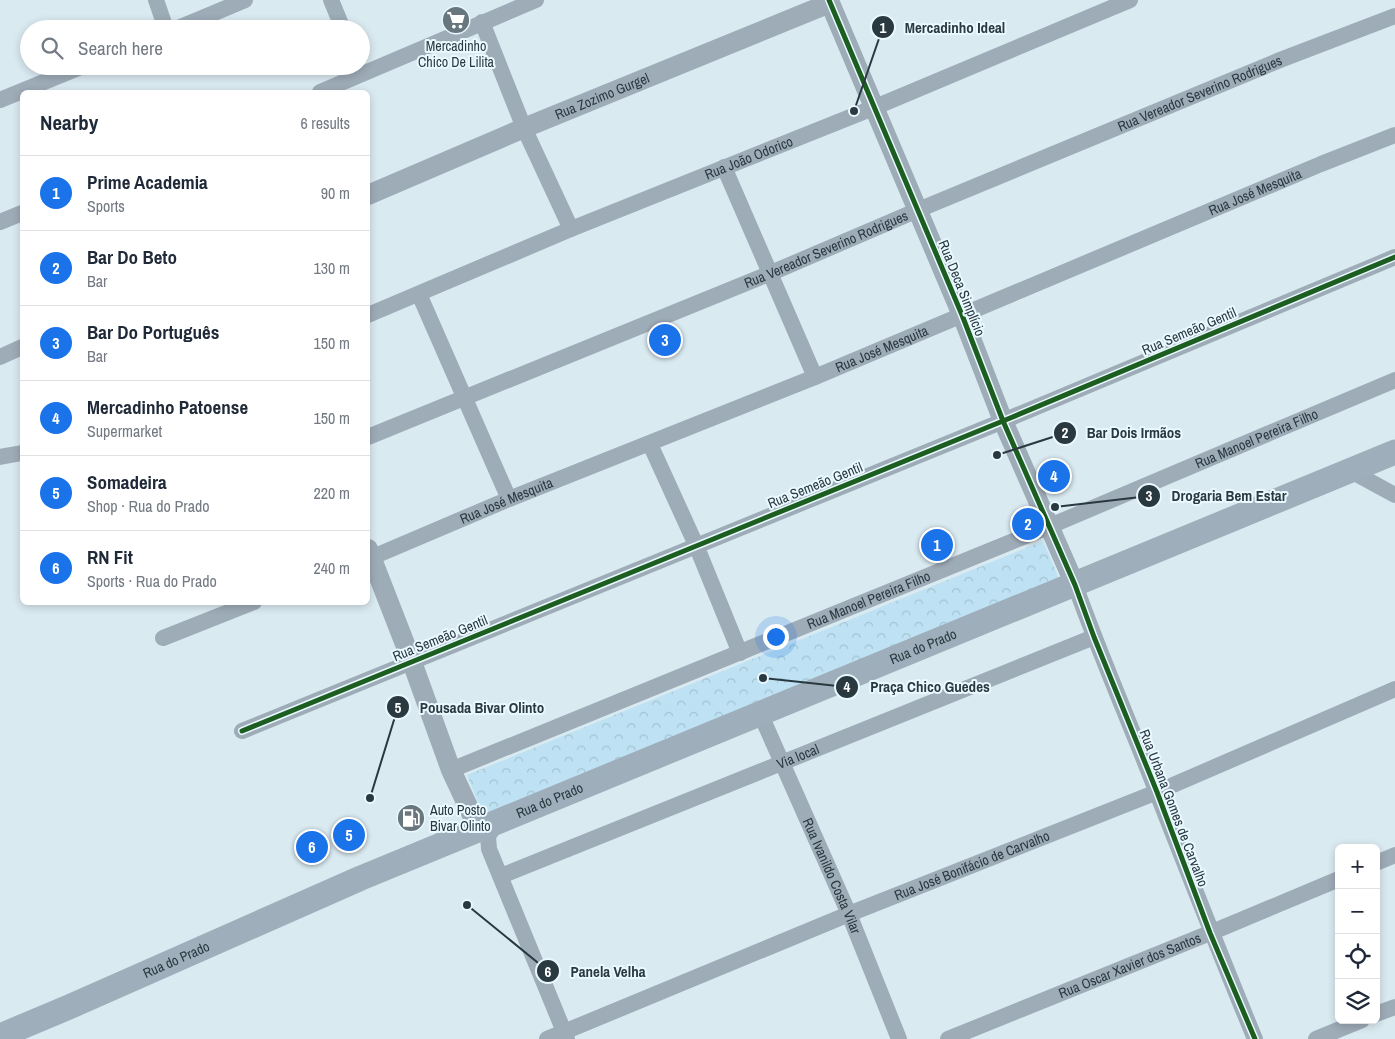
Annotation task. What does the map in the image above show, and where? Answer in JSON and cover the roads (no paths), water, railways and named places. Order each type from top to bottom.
[{"type":"main road","name":"Rua do Prado","points":[[0,1036],[361,878],[481,835],[760,713],[1395,452]]},
{"type":"street","points":[[156,0],[163,20]]},
{"type":"street","points":[[198,20],[246,0]]},
{"type":"street","points":[[331,0],[339,20]]},
{"type":"street","points":[[370,66],[536,0]]},
{"type":"street","name":"Rua João Odorico","points":[[370,314],[571,229],[873,108],[1130,0]]},
{"type":"street","name":"Rua Deca Simplício","points":[[833,1],[873,108],[918,210],[962,315],[1003,421],[1074,585]]},
{"type":"street","name":"Rua Zozimo Gurgel","points":[[370,194],[524,128],[833,1]]},
{"type":"street","name":"Rua Vereador Severino Rodrigues","points":[[370,436],[771,273],[1280,60],[1395,16]]},
{"type":"street","points":[[482,22],[524,128],[571,229]]},
{"type":"street","points":[[24,90],[61,75]]},
{"type":"street","points":[[324,90],[351,75]]},
{"type":"street","points":[[0,100],[20,92]]},
{"type":"street","name":"Rua José Mesquita","points":[[370,554],[650,444],[1312,168],[1395,136]]},
{"type":"street","points":[[724,167],[815,376]]},
{"type":"street","points":[[0,222],[20,214]]},
{"type":"street","name":"Rua Semeão Gentil","points":[[242,731],[1003,421],[1395,257]]},
{"type":"street","points":[[419,294],[509,499]]},
{"type":"street","points":[[0,357],[20,347]]},
{"type":"street","name":"Rua Manoel Pereira Filho","points":[[451,770],[1050,526],[1395,380]]},
{"type":"street","points":[[650,444],[696,545],[740,653]]},
{"type":"street","points":[[0,457],[20,453]]},
{"type":"street","points":[[1349,470],[1395,495]]},
{"type":"street","points":[[370,560],[412,662],[451,770],[501,876],[566,1036]]},
{"type":"street","name":"Rua Urbana Gomes de Carvalho","points":[[1074,585],[1157,792],[1210,933],[1255,1039]]},
{"type":"street","points":[[163,638],[246,605]]},
{"type":"street","name":"Via local","points":[[501,876],[1094,637]]},
{"type":"street","name":"Rua José Bonifácio de Carvalho","points":[[547,1039],[566,1036],[849,914],[1157,792],[1395,689]]},
{"type":"street","name":"Rua Ivanildo Costa Vilar","points":[[760,713],[849,914],[899,1039]]},
{"type":"street","points":[[1380,861],[1395,855]]},
{"type":"street","name":"Rua Oscar Xavier dos Santos","points":[[948,1039],[1335,881]]},
{"type":"street","points":[[1380,1013],[1395,1007]]},
{"type":"street","points":[[1316,1039],[1352,1024]]},
{"type":"place","name":"Mercadinho Chico De Lilita","points":[[456,20]]},
{"type":"place","name":"Mercadinho Ideal","points":[[854,111]]},
{"type":"place","name":"Bar Do Português","points":[[665,340]]},
{"type":"place","name":"Bar Dois Irmãos","points":[[997,455]]},
{"type":"place","name":"Mercadinho Patoense","points":[[1054,476]]},
{"type":"place","name":"Drogaria Bem Estar","points":[[1055,507]]},
{"type":"place","name":"Bar Do Beto","points":[[1028,524]]},
{"type":"place","name":"Prime Academia","points":[[937,545]]},
{"type":"place","name":"Praça Chico Guedes","points":[[763,678]]},
{"type":"place","name":"Pousada Bivar Olinto","points":[[370,798]]},
{"type":"place","name":"Auto Posto Bivar Olinto","points":[[411,818]]},
{"type":"place","name":"Somadeira","points":[[349,835]]},
{"type":"place","name":"RN Fit","points":[[312,847]]},
{"type":"place","name":"Panela Velha","points":[[467,905]]}]
